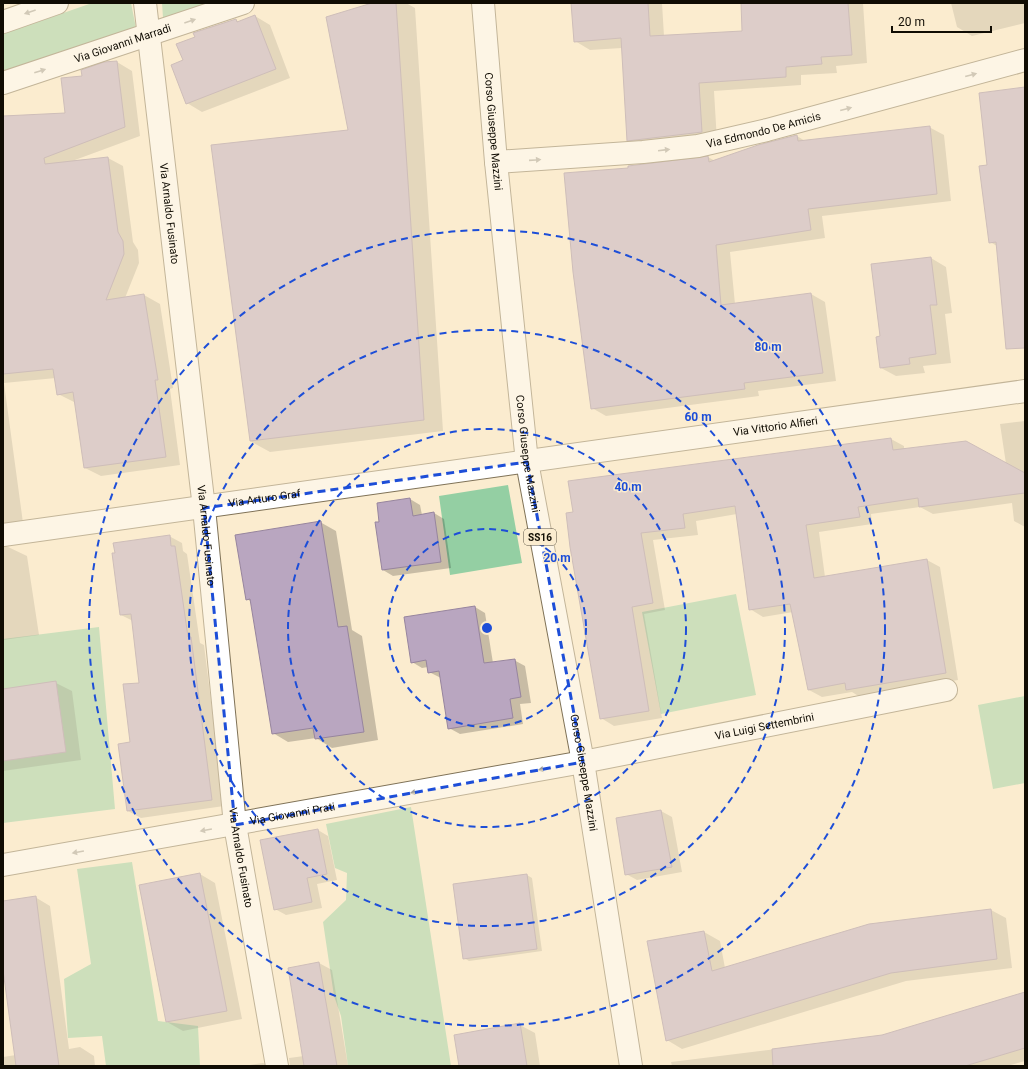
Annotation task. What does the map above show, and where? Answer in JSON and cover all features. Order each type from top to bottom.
[{"type":"street","points":[[3,22],[57,3]]},
{"type":"street","name":"Via Arnaldo Fusinato","points":[[145,3],[150,35],[204,508],[234,825],[277,1066]]},
{"type":"street","name":"Via Giovanni Marradi","points":[[3,83],[243,3]]},
{"type":"street","name":"Corso Giuseppe Mazzini","points":[[483,3],[496,162],[527,462],[583,762],[631,1066]]},
{"type":"street","name":"Via Edmondo De Amicis","points":[[496,162],[643,152],[698,146],[766,130],[1025,60]]},
{"type":"street","name":"Via Vittorio Alfieri","points":[[527,462],[1025,391]]},
{"type":"street","name":"Via Arturo Graf","points":[[3,535],[527,462]]},
{"type":"street","name":"Via Luigi Settembrini","points":[[583,762],[946,690]]},
{"type":"street","name":"Via Giovanni Prati","points":[[3,866],[583,762]]},
{"type":"highlighted area","points":[[527,462],[583,762],[235,825],[204,508]]},
{"type":"green space","points":[[92,3],[131,3],[136,28],[3,71],[3,34]]},
{"type":"green space","points":[[162,3],[209,3],[163,18]]},
{"type":"green space","points":[[508,485],[522,563],[450,575],[439,496]]},
{"type":"green space","points":[[736,594],[756,695],[661,714],[642,612]]},
{"type":"green space","points":[[99,627],[115,809],[3,823],[3,639]]},
{"type":"green space","points":[[1025,696],[1025,783],[993,789],[978,705]]},
{"type":"green space","points":[[411,807],[451,1066],[348,1066],[341,1016],[334,996],[323,922],[346,900],[347,873],[335,868],[326,824]]},
{"type":"green space","points":[[132,862],[158,1021],[198,1026],[200,1066],[106,1066],[102,1036],[68,1038],[64,979],[91,964],[77,869]]},
{"type":"building","points":[[372,3],[396,3],[424,420],[250,441],[211,145],[348,130],[326,17]]},
{"type":"building","points":[[571,3],[648,3],[650,36],[742,31],[741,3],[848,3],[852,55],[821,57],[822,64],[786,67],[786,77],[699,83],[702,132],[627,141],[621,38],[574,42]]},
{"type":"building","points":[[255,15],[276,69],[186,104],[171,65],[183,60],[176,44],[195,37],[193,33],[236,19],[237,22]]},
{"type":"building","points":[[117,61],[125,127],[44,158],[45,164],[108,157],[118,232],[123,241],[124,254],[106,300],[144,294],[158,380],[155,380],[166,457],[84,468],[73,392],[57,395],[53,369],[3,374],[3,116],[65,113],[61,78],[82,76],[81,70],[104,62]]},
{"type":"building","points":[[1025,87],[1025,348],[1006,349],[996,242],[989,243],[979,166],[987,165],[979,93]]},
{"type":"building","points":[[930,126],[937,194],[808,209],[811,230],[716,245],[721,305],[811,293],[823,373],[744,383],[745,389],[591,409],[573,272],[564,173],[628,168],[628,166],[708,156],[709,162],[758,145],[797,135],[798,141]]},
{"type":"building","points":[[931,257],[937,305],[930,305],[936,354],[909,358],[910,364],[880,368],[876,337],[880,336],[871,264]]},
{"type":"building","points":[[891,438],[893,450],[966,441],[1025,473],[1025,493],[919,507],[918,498],[858,507],[860,517],[806,525],[814,578],[927,559],[946,673],[846,690],[845,683],[808,690],[790,604],[749,610],[735,506],[683,514],[685,528],[641,533],[653,603],[632,607],[649,711],[600,719],[570,547],[566,513],[573,512],[568,481]]},
{"type":"building","points":[[410,498],[413,516],[434,512],[441,562],[382,570],[375,522],[379,522],[377,503]]},
{"type":"building","points":[[321,521],[338,627],[347,626],[364,732],[315,739],[313,728],[272,734],[250,599],[246,600],[235,535]]},
{"type":"building","points":[[170,535],[171,546],[175,546],[188,637],[191,637],[212,800],[127,811],[118,744],[130,742],[123,684],[139,683],[131,614],[120,615],[112,553],[115,553],[113,543]]},
{"type":"building","points":[[475,606],[484,663],[515,659],[521,697],[510,699],[513,718],[448,729],[439,671],[428,673],[426,660],[411,663],[404,617]]},
{"type":"building","points":[[56,681],[66,752],[3,761],[3,689]]},
{"type":"building","points":[[661,810],[672,867],[625,875],[616,818]]},
{"type":"building","points":[[318,829],[327,874],[307,878],[312,902],[274,910],[260,840]]},
{"type":"building","points":[[200,873],[227,1011],[166,1022],[139,885]]},
{"type":"building","points":[[527,874],[537,949],[463,959],[453,884]]},
{"type":"building","points":[[36,896],[59,1066],[16,1066],[3,970],[3,901]]},
{"type":"building","points":[[991,909],[997,959],[891,973],[666,1041],[647,941],[704,931],[712,971],[869,924]]},
{"type":"building","points":[[319,962],[337,1066],[304,1066],[288,968]]},
{"type":"building","points":[[1025,992],[1025,1048],[965,1066],[773,1066],[772,1049],[882,1035]]},
{"type":"building","points":[[520,1023],[527,1066],[459,1066],[454,1035]]}]
